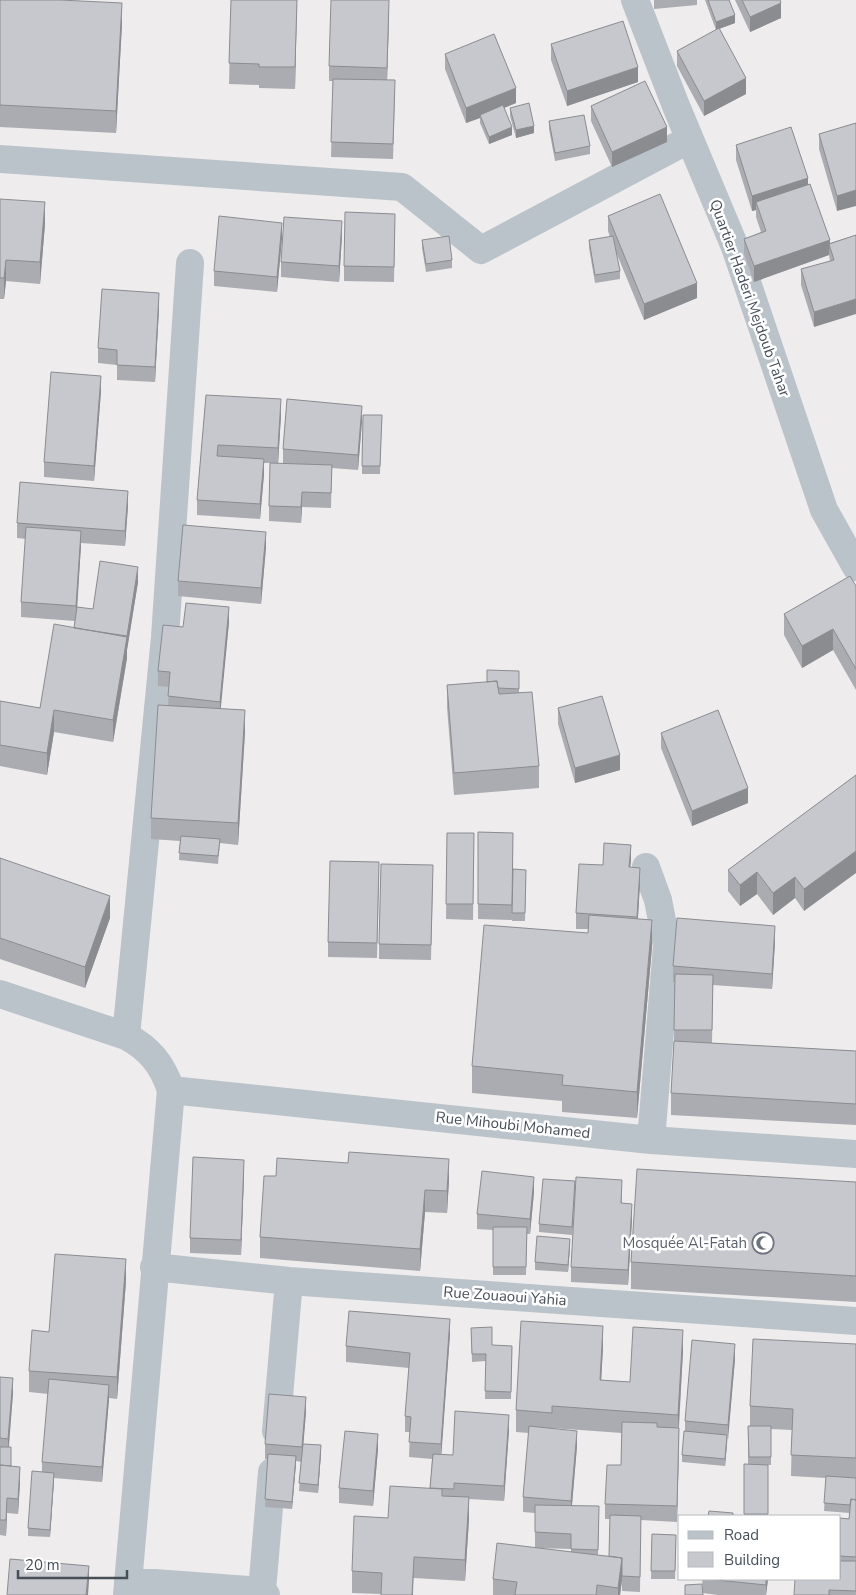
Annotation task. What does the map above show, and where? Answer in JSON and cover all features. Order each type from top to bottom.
[{"type":"street","name":"Quartier Haderi Mejdoub Tahar","points":[[635,0],[735,246],[824,510],[856,567]]},
{"type":"street","points":[[0,159],[402,187],[481,250],[690,139]]},
{"type":"street","points":[[126,1036],[165,638],[190,263]]},
{"type":"street","points":[[646,867],[658,900],[667,946],[651,1140]]},
{"type":"street","points":[[0,994],[126,1036],[144,1046],[165,1072],[171,1090],[127,1588],[264,1593],[289,1281]]},
{"type":"street","name":"Rue Mihoubi Mohamed","points":[[171,1090],[651,1140],[856,1154]]},
{"type":"street","name":"Rue Zouaoui Yahia","points":[[154,1267],[289,1281],[856,1321]]},
{"type":"building","points":[[0,0],[122,3],[116,111],[0,105]]},
{"type":"building","points":[[231,0],[297,0],[295,67],[259,67],[259,64],[229,63]]},
{"type":"building","points":[[331,0],[389,0],[387,68],[329,66]]},
{"type":"building","points":[[708,0],[729,0],[735,15],[716,22]]},
{"type":"building","points":[[742,0],[780,0],[781,3],[750,17]]},
{"type":"building","points":[[623,21],[638,67],[567,91],[551,44]]},
{"type":"building","points":[[719,28],[746,78],[704,101],[677,51]]},
{"type":"building","points":[[494,34],[516,88],[466,108],[445,54]]},
{"type":"building","points":[[333,79],[395,80],[393,144],[331,142]]},
{"type":"building","points":[[645,81],[667,127],[612,152],[591,106]]},
{"type":"building","points":[[529,103],[534,126],[516,130],[510,108]]},
{"type":"building","points":[[503,105],[512,127],[489,137],[480,115]]},
{"type":"building","points":[[584,115],[590,146],[555,153],[549,121]]},
{"type":"building","points":[[856,123],[856,190],[837,196],[819,134]]},
{"type":"building","points":[[791,127],[808,178],[752,196],[736,145]]},
{"type":"building","points":[[810,184],[830,240],[754,266],[744,239],[766,231],[756,202]]},
{"type":"building","points":[[660,194],[697,283],[644,304],[608,216]]},
{"type":"building","points":[[0,199],[45,202],[40,262],[6,260],[4,278],[0,278]]},
{"type":"building","points":[[345,212],[395,214],[394,267],[344,266]]},
{"type":"building","points":[[219,216],[282,223],[277,277],[214,271]]},
{"type":"building","points":[[284,217],[342,221],[339,266],[281,262]]},
{"type":"building","points":[[856,235],[856,299],[814,312],[801,269],[834,260],[829,244]]},
{"type":"building","points":[[449,236],[452,260],[426,264],[422,240]]},
{"type":"building","points":[[613,236],[620,271],[595,275],[589,240]]},
{"type":"building","points":[[102,289],[159,293],[155,367],[117,365],[117,350],[98,348]]},
{"type":"building","points":[[51,372],[101,376],[94,466],[44,462]]},
{"type":"building","points":[[206,395],[281,399],[278,448],[218,445],[217,456],[264,459],[260,504],[197,500]]},
{"type":"building","points":[[287,399],[362,406],[358,455],[283,449]]},
{"type":"building","points":[[363,415],[382,415],[380,466],[362,466]]},
{"type":"building","points":[[270,463],[332,465],[331,493],[302,492],[301,507],[269,506]]},
{"type":"building","points":[[20,482],[128,491],[125,531],[17,523]]},
{"type":"building","points":[[183,525],[266,532],[261,588],[178,581]]},
{"type":"building","points":[[26,527],[81,531],[76,606],[21,602]]},
{"type":"building","points":[[100,561],[138,567],[127,636],[74,628],[77,607],[93,609]]},
{"type":"building","points":[[850,576],[856,586],[856,669],[833,629],[802,646],[784,614]]},
{"type":"building","points":[[186,603],[229,607],[220,702],[168,696],[170,672],[158,671],[163,625],[183,627]]},
{"type":"building","points":[[54,624],[127,637],[113,720],[54,710],[47,753],[0,745],[0,701],[40,708]]},
{"type":"building","points":[[487,670],[519,671],[519,689],[498,688],[497,681],[487,682]]},
{"type":"building","points":[[497,681],[499,694],[532,692],[539,766],[454,773],[447,685]]},
{"type":"building","points":[[602,696],[620,755],[575,768],[558,708]]},
{"type":"building","points":[[158,705],[245,710],[238,823],[151,818]]},
{"type":"building","points":[[718,710],[748,788],[692,811],[661,733]]},
{"type":"building","points":[[856,775],[856,851],[804,889],[795,877],[773,893],[757,872],[740,885],[728,870]]},
{"type":"building","points":[[478,832],[513,833],[512,905],[478,904]]},
{"type":"building","points":[[447,833],[474,833],[473,904],[446,904]]},
{"type":"building","points":[[181,836],[220,839],[218,856],[179,853]]},
{"type":"building","points":[[604,843],[631,845],[629,867],[640,868],[637,917],[576,913],[579,864],[603,865]]},
{"type":"building","points":[[0,858],[110,896],[85,967],[0,938]]},
{"type":"building","points":[[330,861],[379,862],[377,943],[328,942]]},
{"type":"building","points":[[381,864],[433,865],[431,945],[379,944]]},
{"type":"building","points":[[513,869],[526,870],[525,913],[512,913]]},
{"type":"building","points":[[589,915],[652,920],[637,1092],[562,1085],[563,1075],[472,1066],[484,925],[588,933]]},
{"type":"building","points":[[677,918],[775,926],[772,974],[673,966]]},
{"type":"building","points":[[675,974],[713,975],[712,1030],[674,1030]]},
{"type":"building","points":[[674,1041],[856,1051],[856,1104],[671,1093]]},
{"type":"building","points":[[349,1152],[449,1159],[447,1191],[425,1190],[420,1249],[260,1237],[264,1176],[276,1176],[277,1158],[348,1163]]},
{"type":"building","points":[[193,1157],[244,1160],[241,1240],[190,1238]]},
{"type":"building","points":[[637,1169],[856,1182],[856,1276],[631,1262]]},
{"type":"building","points":[[482,1171],[534,1177],[530,1219],[477,1214]]},
{"type":"building","points":[[576,1177],[622,1180],[621,1203],[632,1204],[628,1270],[571,1267]]},
{"type":"building","points":[[543,1179],[575,1181],[572,1227],[539,1224]]},
{"type":"building","points":[[493,1227],[527,1227],[526,1267],[493,1267]]},
{"type":"building","points":[[537,1236],[570,1239],[568,1265],[535,1262]]},
{"type":"building","points":[[55,1254],[126,1259],[117,1377],[29,1371],[32,1330],[49,1332]]},
{"type":"building","points":[[349,1311],[450,1319],[441,1444],[409,1442],[411,1417],[405,1416],[410,1353],[346,1346]]},
{"type":"building","points":[[521,1321],[603,1326],[600,1380],[630,1382],[633,1327],[683,1330],[678,1415],[552,1406],[552,1413],[516,1410]]},
{"type":"building","points":[[492,1327],[492,1345],[512,1346],[511,1392],[485,1391],[486,1354],[472,1354],[471,1328]]},
{"type":"building","points":[[753,1339],[856,1344],[856,1458],[791,1455],[793,1409],[750,1406]]},
{"type":"building","points":[[692,1340],[735,1344],[728,1425],[685,1421]]},
{"type":"building","points":[[0,1377],[13,1378],[8,1439],[0,1438]]},
{"type":"building","points":[[49,1379],[109,1385],[102,1467],[42,1462]]},
{"type":"building","points":[[269,1394],[306,1397],[302,1447],[265,1444]]},
{"type":"building","points":[[455,1411],[509,1415],[504,1486],[454,1483],[454,1489],[430,1488],[433,1454],[453,1455]]},
{"type":"building","points":[[622,1422],[657,1423],[657,1427],[679,1428],[677,1506],[605,1504],[607,1465],[621,1465]]},
{"type":"building","points":[[529,1426],[577,1431],[571,1501],[523,1497]]},
{"type":"building","points":[[748,1426],[771,1426],[771,1457],[749,1457]]},
{"type":"building","points":[[345,1431],[378,1434],[373,1491],[339,1488]]},
{"type":"building","points":[[684,1431],[727,1435],[725,1459],[682,1455]]},
{"type":"building","points":[[303,1444],[321,1445],[318,1485],[299,1483]]},
{"type":"building","points":[[0,1447],[11,1447],[11,1466],[0,1465]]},
{"type":"building","points":[[268,1454],[296,1456],[292,1502],[265,1499]]},
{"type":"building","points":[[744,1464],[768,1465],[768,1514],[744,1514]]},
{"type":"building","points":[[0,1465],[20,1467],[18,1499],[7,1498],[6,1520],[0,1520]]},
{"type":"building","points":[[32,1471],[54,1473],[50,1530],[28,1528]]},
{"type":"building","points":[[826,1476],[856,1478],[856,1500],[851,1499],[850,1505],[824,1503]]},
{"type":"building","points":[[390,1486],[442,1489],[442,1496],[469,1497],[465,1560],[414,1557],[412,1595],[381,1595],[382,1573],[352,1571],[354,1516],[388,1518]]},
{"type":"building","points":[[851,1499],[856,1500],[856,1557],[841,1556],[841,1518],[849,1519]]},
{"type":"building","points":[[535,1505],[599,1506],[598,1550],[571,1549],[571,1534],[535,1532]]},
{"type":"building","points":[[709,1511],[733,1513],[733,1515],[708,1515]]},
{"type":"building","points":[[610,1515],[641,1516],[640,1577],[622,1576],[622,1558],[609,1556]]},
{"type":"building","points":[[652,1534],[676,1535],[675,1571],[651,1571]]},
{"type":"building","points":[[497,1543],[622,1558],[618,1588],[597,1585],[596,1595],[515,1595],[517,1582],[493,1579]]},
{"type":"building","points":[[10,1559],[89,1566],[86,1595],[7,1595]]},
{"type":"building","points":[[841,1561],[856,1561],[856,1591],[829,1590],[829,1595],[794,1595],[795,1580],[841,1580]]},
{"type":"building","points":[[717,1580],[766,1580],[766,1585]]},
{"type":"building","points":[[702,1584],[703,1595],[685,1595],[685,1585]]},
{"type":"place","name":"Mosquée Al-Fatah","points":[[763,1243]]}]
